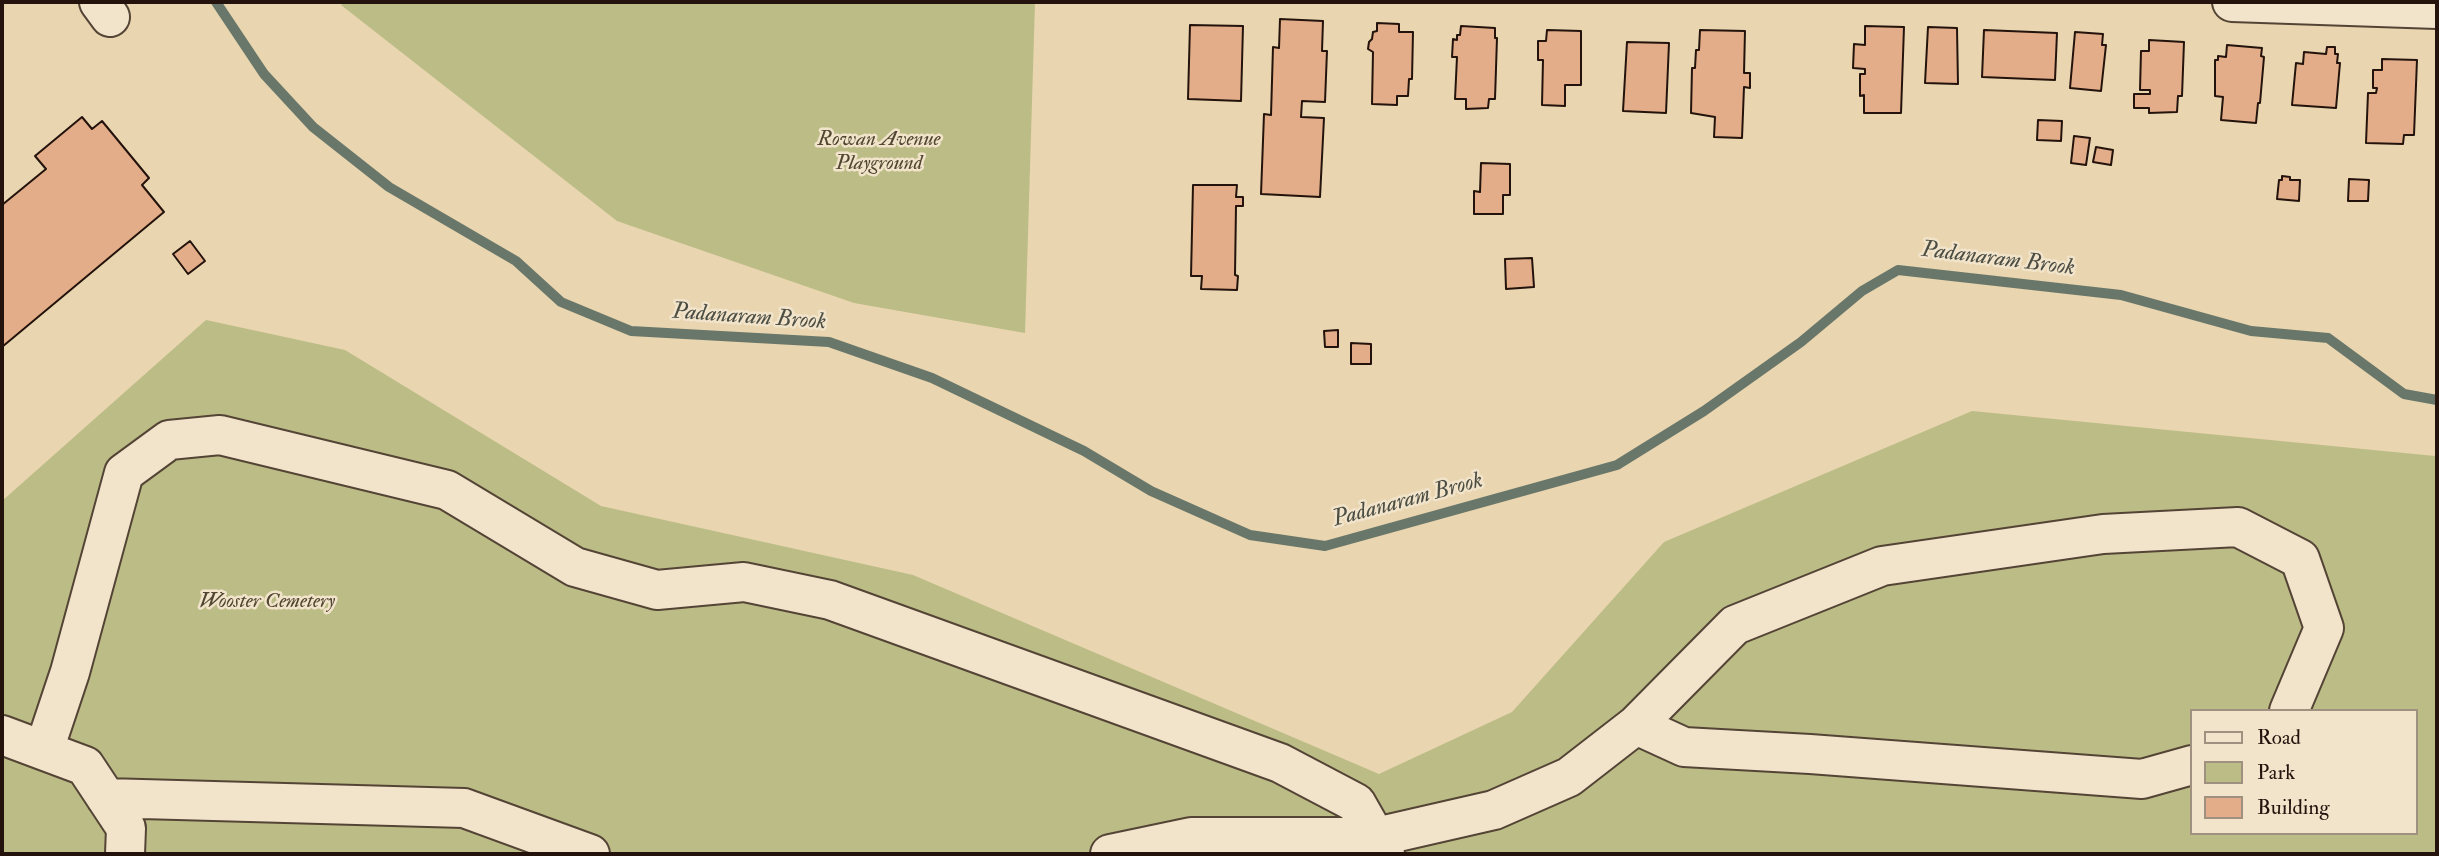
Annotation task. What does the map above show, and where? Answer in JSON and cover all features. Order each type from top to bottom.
[{"type":"street","points":[[2232,2],[2437,9]]},
{"type":"street","points":[[44,750],[70,673],[124,473],[169,440],[220,435],[447,490],[575,567],[645,587],[657,590],[744,582],[830,600],[1280,763],[1356,803],[1381,846]]},
{"type":"street","points":[[1110,854],[1191,837],[1381,846],[1494,810],[1569,777],[1636,725],[1735,625],[1882,566],[2103,534],[2238,527],[2300,559],[2324,628],[2290,709]]},
{"type":"street","points":[[1636,725],[1684,747],[2142,779],[2190,766]]},
{"type":"street","points":[[2,735],[85,766],[126,828],[125,854]]},
{"type":"street","points":[[106,799],[464,808],[590,854]]},
{"type":"green space","name":"Rowan Avenue Playground","points":[[344,2],[1035,2],[1025,333],[854,303],[617,221],[341,5]]},
{"type":"green space","name":"Wooster Cemetery","points":[[206,320],[345,350],[601,506],[913,575],[1379,774],[1512,712],[1664,542],[1972,411],[2437,457],[2437,854],[2,854],[2,501]]},
{"type":"building","points":[[1280,19],[1323,21],[1322,51],[1327,51],[1325,102],[1302,101],[1301,117],[1324,118],[1320,197],[1261,194],[1264,114],[1271,115],[1273,47],[1279,48]]},
{"type":"building","points":[[1377,23],[1399,24],[1399,32],[1413,32],[1412,79],[1409,79],[1408,96],[1397,96],[1397,105],[1372,104],[1373,52],[1368,49],[1373,32],[1377,31]]},
{"type":"building","points":[[1190,25],[1243,26],[1241,101],[1188,99]]},
{"type":"building","points":[[1461,26],[1495,28],[1495,99],[1489,99],[1488,108],[1466,109],[1466,99],[1455,99],[1457,57],[1452,57],[1453,39],[1457,40]]},
{"type":"building","points":[[1865,26],[1904,27],[1901,113],[1864,113],[1864,95],[1860,96],[1860,74],[1865,74],[1865,69],[1853,68],[1854,44],[1865,45]]},
{"type":"building","points":[[1928,27],[1957,28],[1958,84],[1925,83]]},
{"type":"building","points":[[1547,30],[1581,31],[1581,85],[1565,85],[1565,106],[1542,105],[1543,60],[1538,60],[1538,41],[1546,41]]},
{"type":"building","points":[[1700,30],[1745,31],[1744,73],[1750,73],[1750,88],[1744,87],[1742,138],[1714,137],[1715,117],[1691,113],[1692,68],[1695,68],[1696,50],[1699,50]]},
{"type":"building","points":[[1984,30],[2057,33],[2055,80],[1982,77]]},
{"type":"building","points":[[2075,32],[2103,34],[2102,45],[2106,45],[2101,91],[2070,88]]},
{"type":"building","points":[[2149,40],[2184,42],[2182,96],[2178,96],[2177,112],[2149,113],[2149,108],[2134,108],[2134,94],[2150,94],[2150,90],[2140,90],[2141,51],[2149,51]]},
{"type":"building","points":[[1627,42],[1669,43],[1666,113],[1623,111]]},
{"type":"building","points":[[2227,45],[2262,48],[2261,56],[2264,57],[2256,123],[2221,120],[2223,97],[2215,96],[2215,60],[2218,60],[2218,56],[2226,57]]},
{"type":"building","points":[[2327,47],[2335,47],[2335,54],[2338,54],[2337,63],[2340,63],[2336,108],[2292,105],[2296,63],[2303,64],[2304,52],[2326,54]]},
{"type":"building","points":[[2382,59],[2417,60],[2414,135],[2404,135],[2403,144],[2366,143],[2368,93],[2376,93],[2377,88],[2373,88],[2373,70],[2382,70]]},
{"type":"building","points":[[82,117],[92,129],[102,121],[149,178],[142,185],[164,212],[2,347],[2,205],[46,169],[35,156]]},
{"type":"building","points":[[2038,120],[2062,121],[2061,141],[2037,140]]},
{"type":"building","points":[[2074,136],[2090,138],[2086,165],[2071,163]]},
{"type":"building","points":[[2096,147],[2113,150],[2111,165],[2093,162]]},
{"type":"building","points":[[1481,163],[1510,164],[1510,195],[1503,195],[1503,214],[1474,214],[1474,191],[1480,192]]},
{"type":"building","points":[[2282,176],[2290,177],[2290,180],[2300,180],[2299,201],[2277,199]]},
{"type":"building","points":[[2349,179],[2369,180],[2368,201],[2348,201]]},
{"type":"building","points":[[1193,185],[1237,185],[1236,197],[1243,197],[1243,206],[1236,206],[1237,290],[1201,289],[1202,276],[1191,276]]},
{"type":"building","points":[[190,241],[205,261],[188,274],[173,254]]},
{"type":"building","points":[[1532,258],[1534,287],[1506,289],[1505,259]]},
{"type":"building","points":[[1338,330],[1338,347],[1325,347],[1324,331]]},
{"type":"building","points":[[1351,343],[1371,344],[1371,364],[1351,364]]},
{"type":"waterway","name":"Padanaram Brook","points":[[216,2],[264,74],[313,127],[389,187],[516,261],[561,302],[631,331],[829,342],[932,378],[1084,451],[1151,491],[1250,535],[1325,546],[1617,465],[1704,411],[1801,342],[1862,291],[1898,270],[2121,295],[2251,331],[2328,338],[2404,394],[2437,400]]}]
